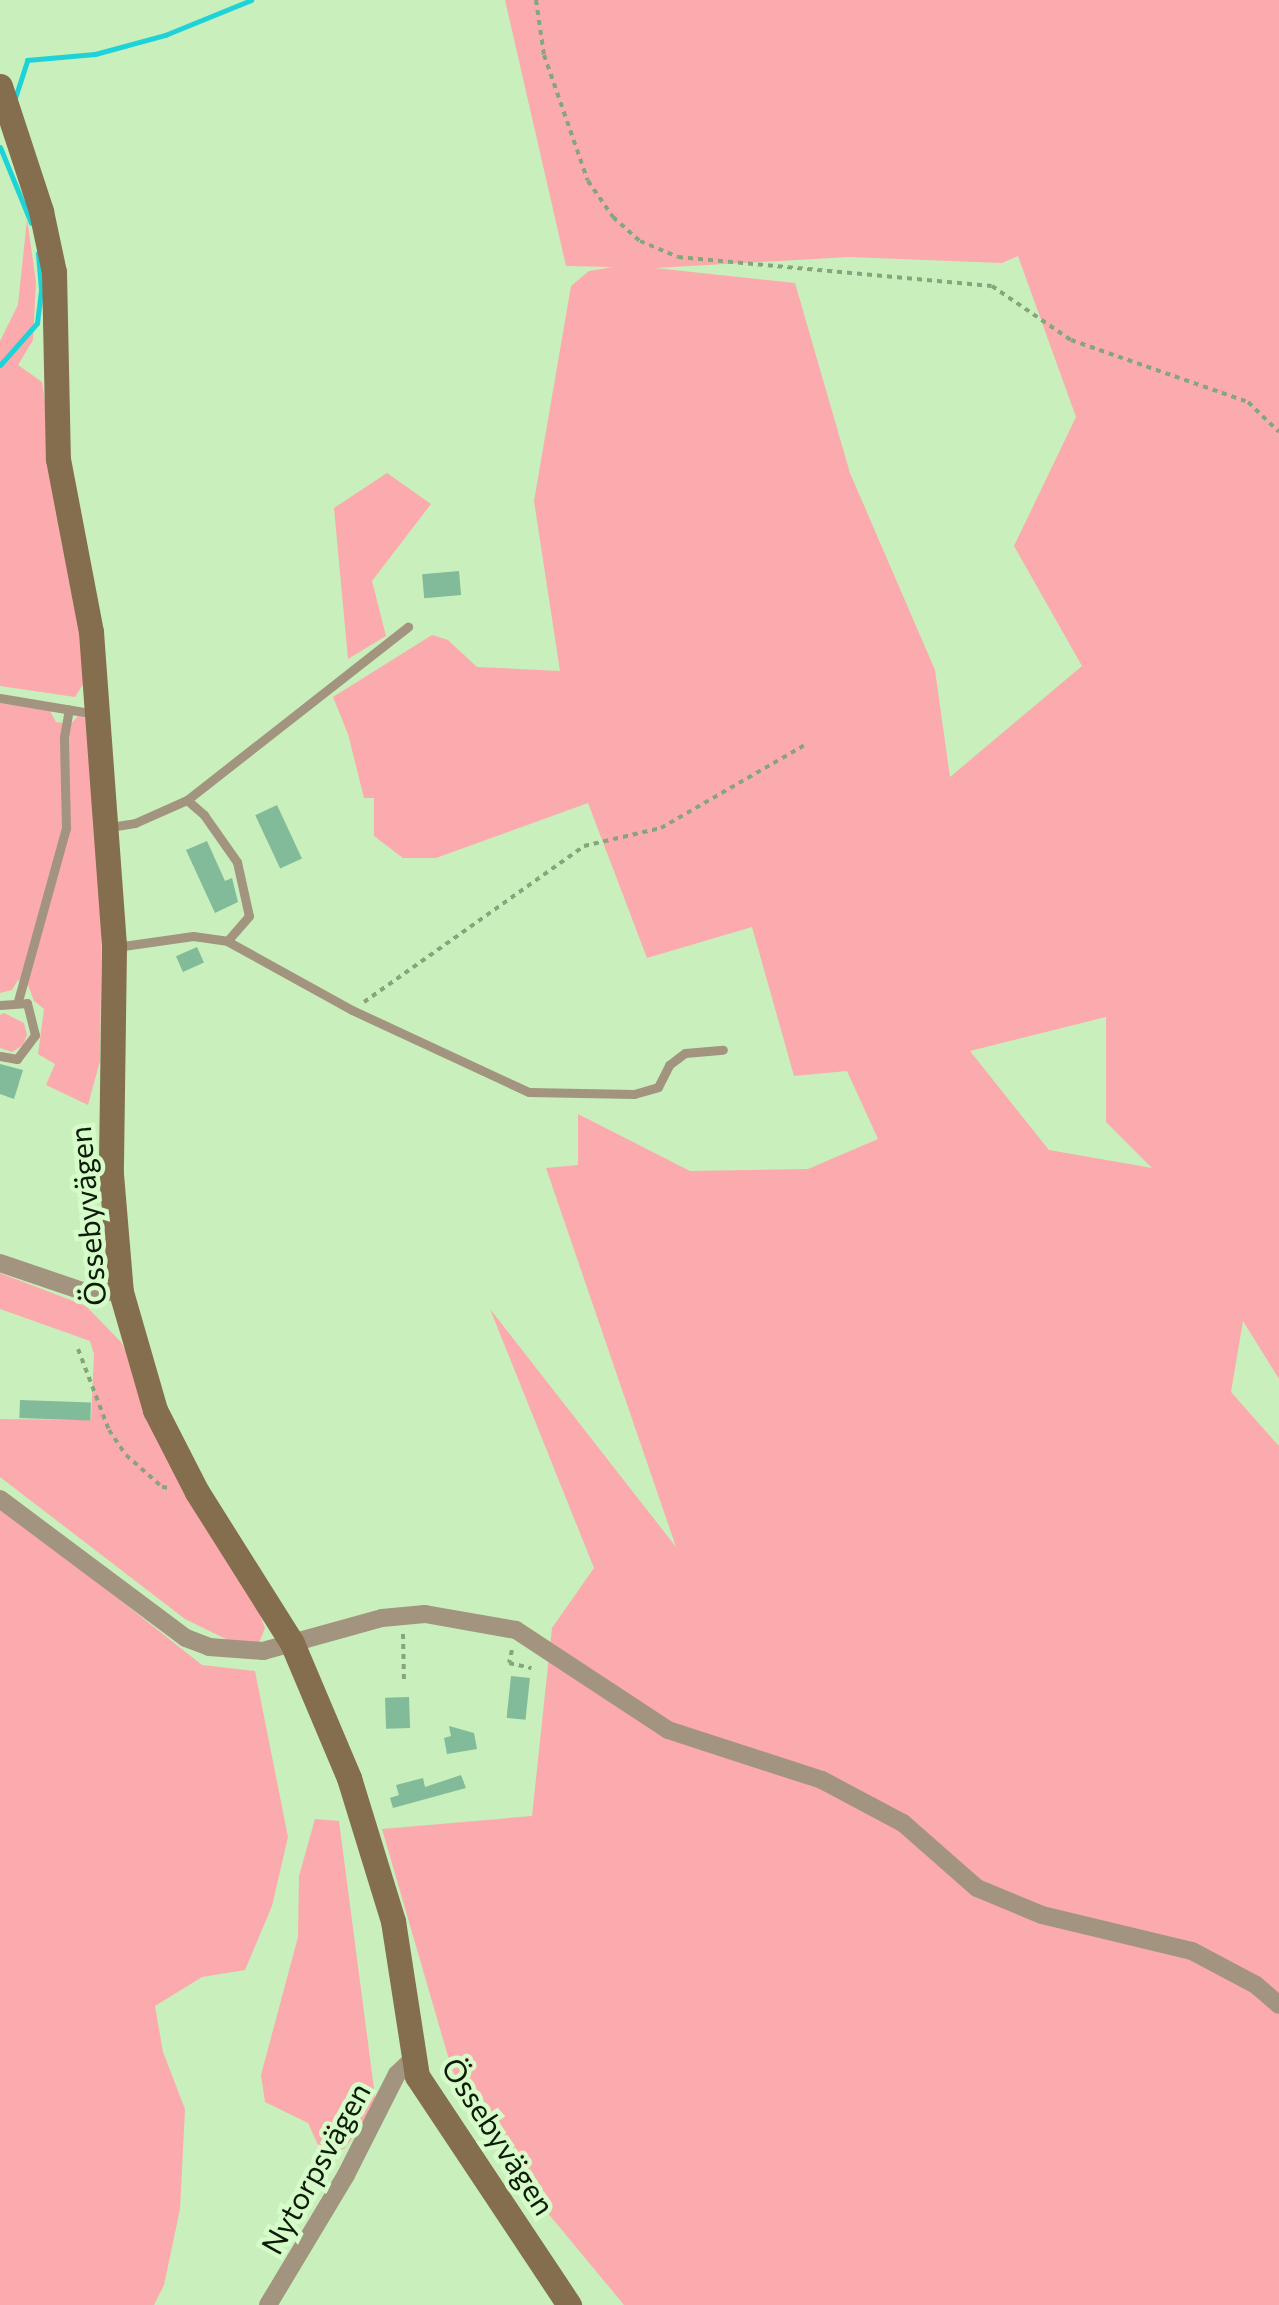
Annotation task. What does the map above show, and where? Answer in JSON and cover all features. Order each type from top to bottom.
[{"type":"street","name":"Össebyvägen","points":[[5,106],[41,210],[54,272],[58,459],[91,632],[114,947],[111,1174],[122,1292],[155,1410],[197,1492],[292,1643],[348,1778],[394,1921],[412,2060],[447,2126],[511,2211],[570,2305]]},
{"type":"street","points":[[0,1263],[85,1292],[122,1292]]},
{"type":"street","points":[[0,1499],[186,1638],[235,1652],[425,1614],[516,1630],[668,1730],[822,1780],[904,1823],[977,1888],[1042,1915],[1192,1951],[1256,1985],[1279,2005]]},
{"type":"street","name":"Nytorpsvägen","points":[[268,2305],[346,2175],[398,2074],[412,2060]]},
{"type":"lane","points":[[107,827],[135,824],[187,800],[408,628]]},
{"type":"lane","points":[[0,698],[97,714]]},
{"type":"lane","points":[[18,1001],[66,828],[64,737],[69,708]]},
{"type":"lane","points":[[187,800],[204,815],[237,862],[249,916],[227,942]]},
{"type":"lane","points":[[114,947],[193,936],[227,942],[352,1010],[530,1092],[634,1094],[658,1087],[669,1065],[686,1053],[723,1050]]},
{"type":"lane","points":[[0,1005],[18,1001],[27,1004],[34,1016],[36,1035],[26,1053],[17,1059],[0,1056]]},
{"type":"path","points":[[536,0],[544,55],[588,181],[613,217],[640,241],[678,257],[992,286],[1071,340],[1248,402],[1279,432]]},
{"type":"path","points":[[352,1010],[584,846],[662,828],[805,746]]},
{"type":"path","points":[[78,1349],[109,1430],[147,1476]]},
{"type":"path","points":[[402,1616],[404,1680]]},
{"type":"path","points":[[516,1630],[509,1663],[531,1668]]},
{"type":"shaded area","points":[[505,0],[1279,0],[1279,1379],[1243,1321],[1231,1392],[1279,1446],[1279,2305],[624,2305],[518,2177],[452,2070],[382,1829],[532,1816],[552,1628],[594,1568],[490,1309],[676,1547],[546,1168],[578,1165],[578,1114],[690,1171],[808,1169],[878,1139],[847,1071],[794,1076],[752,927],[647,958],[588,803],[436,858],[403,858],[374,836],[374,798],[364,798],[348,734],[333,697],[432,635],[448,640],[477,667],[560,671],[534,501],[571,286],[589,271],[613,267],[566,266]],"holes":[[[1018,256],[1076,417],[1014,546],[1082,666],[950,777],[935,670],[850,473],[795,283],[655,268],[849,257],[1002,263]],[[1106,1017],[1106,1122],[1152,1168],[1049,1150],[970,1051]]]},
{"type":"shaded area","points":[[27,219],[36,282],[33,340],[18,365],[42,382],[87,678],[75,697],[0,686],[0,341],[18,305]]},
{"type":"shaded area","points":[[387,473],[431,504],[372,581],[386,636],[348,659],[334,508]]},
{"type":"shaded area","points":[[0,703],[50,711],[56,722],[71,724],[78,716],[86,718],[102,904],[100,1061],[88,1105],[46,1085],[55,1064],[38,1054],[44,1009],[34,1001],[28,985],[18,980],[12,990],[0,993]]},
{"type":"shaded area","points":[[4,1013],[24,1023],[27,1035],[23,1045],[12,1052],[0,1048],[0,1015]]},
{"type":"shaded area","points":[[0,1273],[86,1306],[121,1342],[253,1596],[265,1628],[259,1643],[232,1642],[185,1619],[0,1477],[0,1419],[91,1420],[94,1354],[90,1341],[0,1309]]},
{"type":"shaded area","points":[[5,1509],[202,1665],[255,1671],[288,1837],[272,1906],[245,1970],[202,1977],[155,2006],[163,2052],[185,2109],[180,2209],[164,2285],[154,2305],[0,2305],[0,1510]]},
{"type":"shaded area","points":[[315,1819],[339,1821],[376,2104],[345,2148],[324,2158],[308,2123],[265,2102],[261,2075],[298,1937],[299,1876]]},
{"type":"building","points":[[459,571],[461,595],[424,598],[422,574]]},
{"type":"building","points":[[277,805],[302,858],[280,869],[255,815]]},
{"type":"building","points":[[207,841],[225,881],[232,878],[238,902],[215,913],[186,850]]},
{"type":"building","points":[[197,947],[204,963],[183,972],[176,956]]},
{"type":"building","points":[[0,1064],[23,1070],[14,1099],[0,1094]]},
{"type":"building","points":[[20,1400],[91,1402],[90,1420],[19,1418]]},
{"type":"building","points":[[511,1676],[530,1678],[526,1720],[507,1718]]},
{"type":"building","points":[[409,1697],[410,1728],[386,1729],[385,1698]]},
{"type":"building","points":[[449,1726],[474,1733],[477,1749],[447,1754],[444,1738],[451,1736]]},
{"type":"building","points":[[461,1775],[466,1788],[393,1808],[390,1798],[399,1795],[396,1785],[423,1778],[425,1787]]},
{"type":"waterway","points":[[15,98],[27,60],[95,54],[165,35],[251,0]]},
{"type":"waterway","points":[[0,147],[31,223]]},
{"type":"waterway","points":[[0,365],[37,323],[41,289],[38,253]]}]
